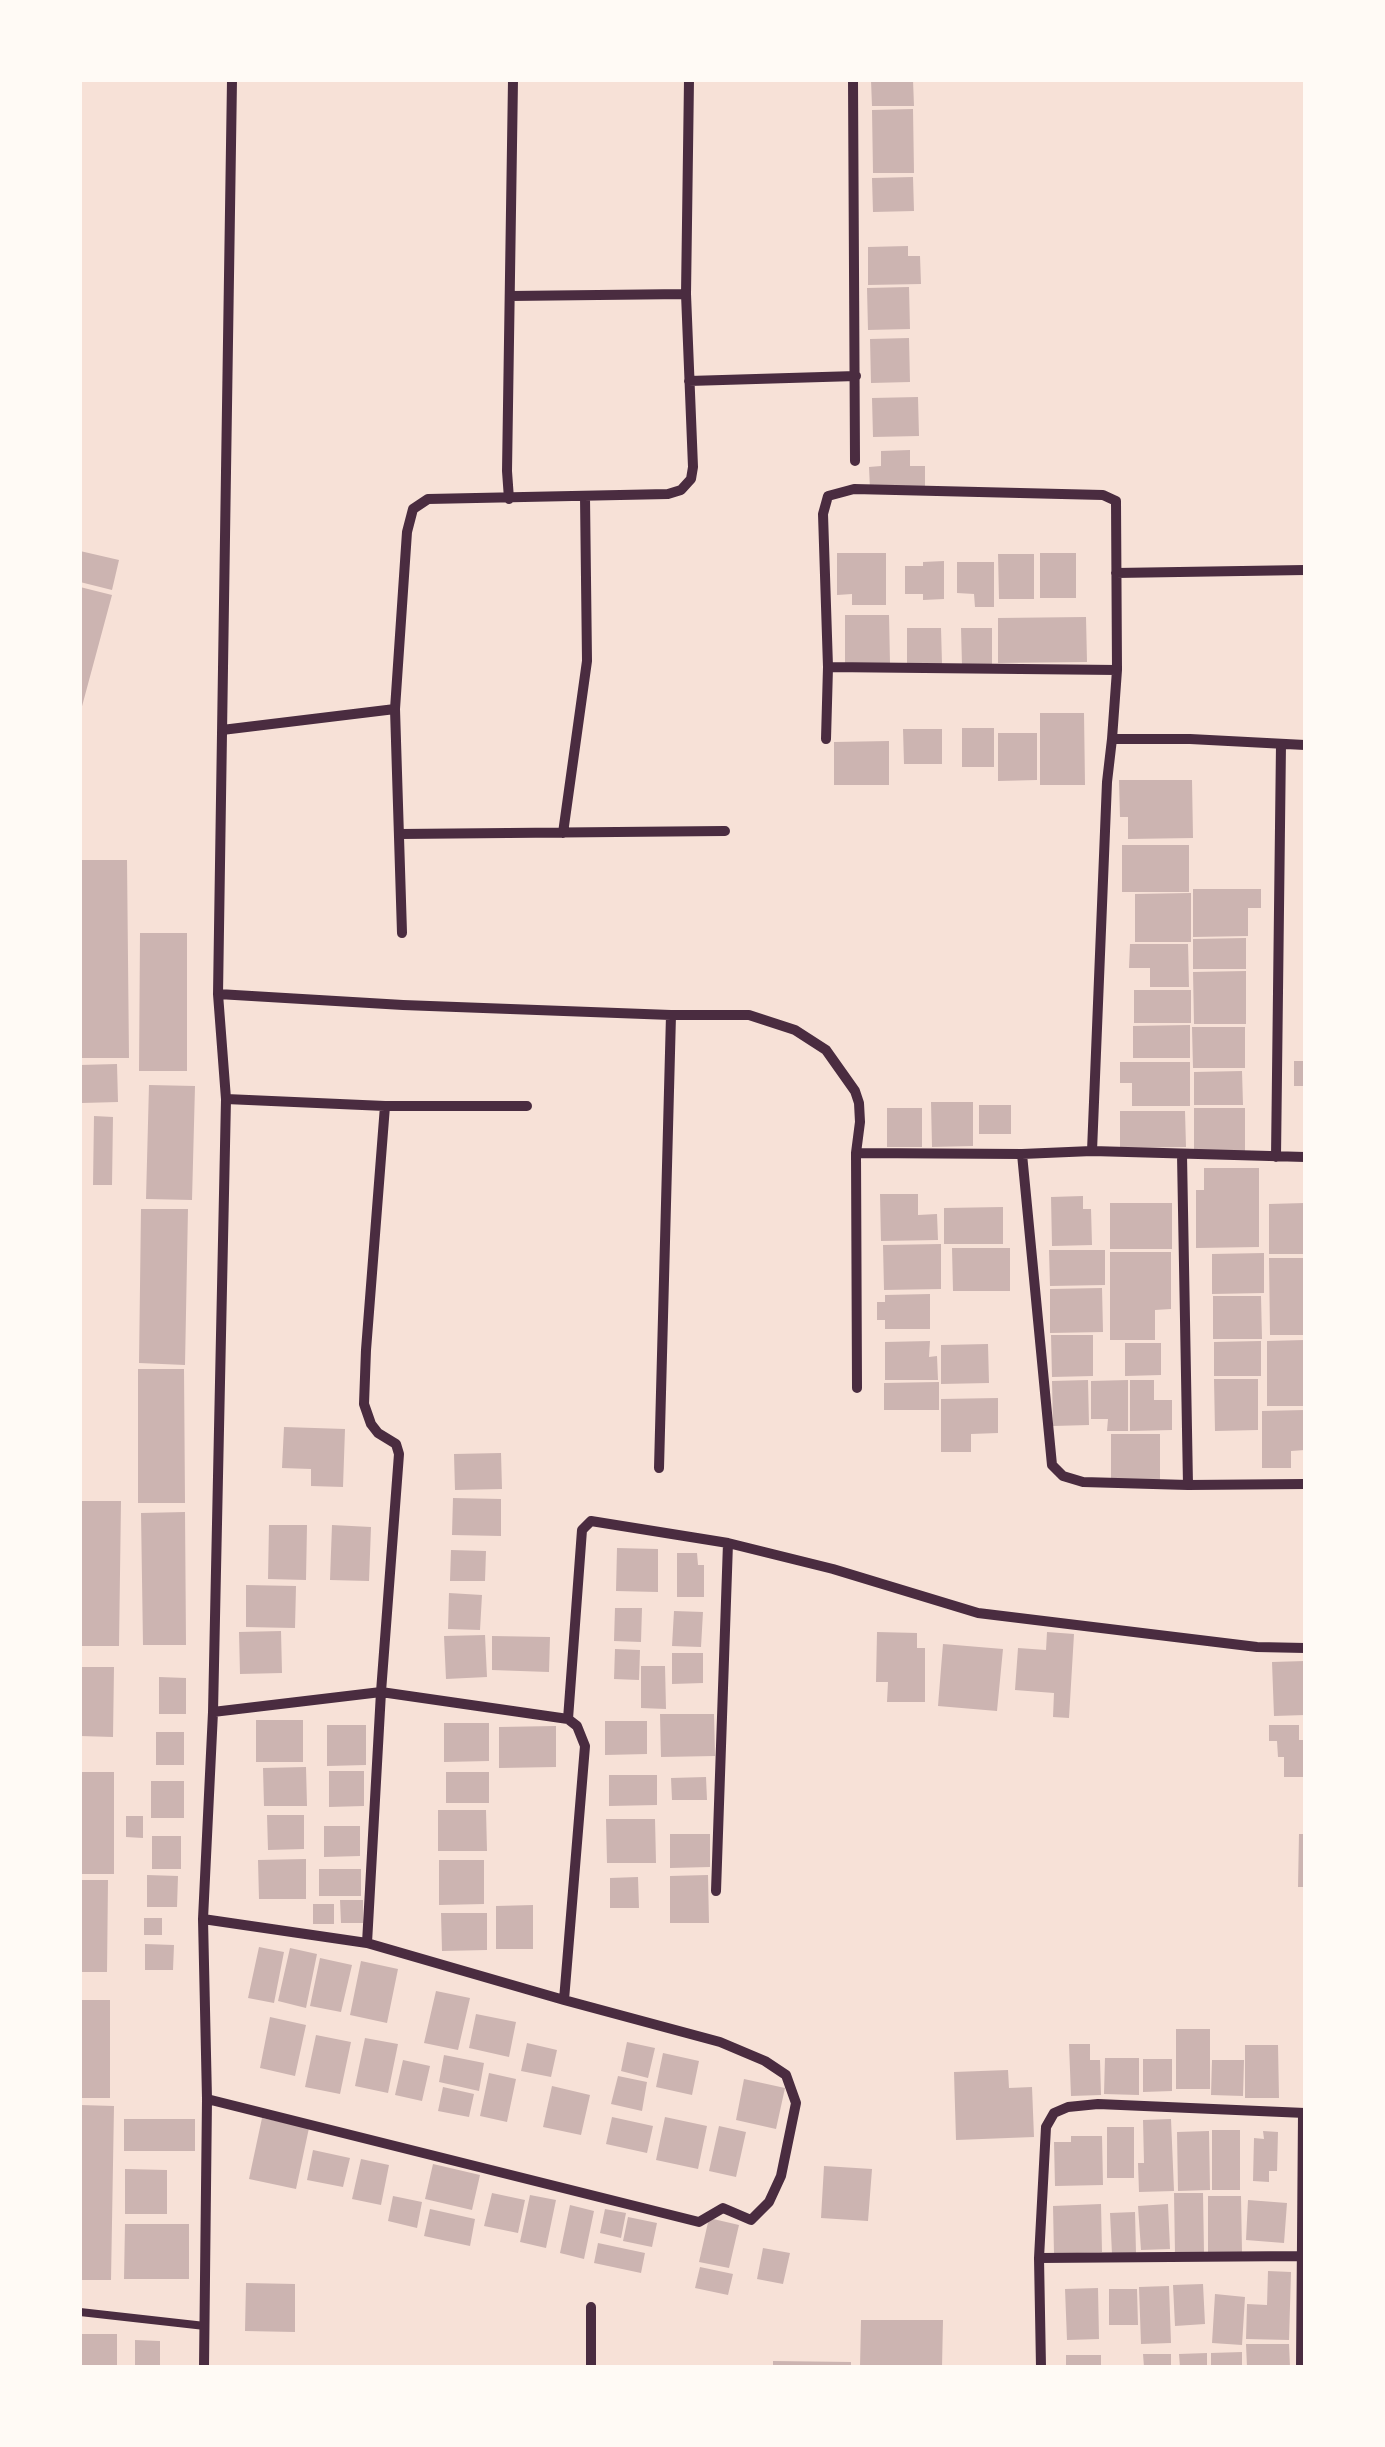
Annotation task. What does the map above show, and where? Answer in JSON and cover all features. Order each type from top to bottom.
[{"type":"street","points":[[204,2367],[207,2098],[203,1919],[213,1712],[226,1099],[218,994],[232,80]]},
{"type":"street","points":[[508,499],[513,80]]},
{"type":"street","points":[[402,934],[395,708],[407,532],[413,509],[428,499],[668,494],[686,488],[691,478],[686,294],[689,80]]},
{"type":"street","points":[[852,80],[854,461]]},
{"type":"street","points":[[510,296],[686,294]]},
{"type":"street","points":[[689,381],[856,376]]},
{"type":"street","points":[[826,739],[823,514],[828,496],[854,489],[1103,495],[1116,501],[1116,670],[1107,782],[1092,1151]]},
{"type":"street","points":[[563,832],[587,661],[585,497]]},
{"type":"street","points":[[1116,573],[1305,570]]},
{"type":"street","points":[[828,667],[1116,670]]},
{"type":"street","points":[[222,730],[395,708]]},
{"type":"street","points":[[1112,738],[1305,745]]},
{"type":"street","points":[[1276,1157],[1282,744]]},
{"type":"street","points":[[400,834],[724,831]]},
{"type":"street","points":[[218,994],[403,1005],[749,1015],[794,1030],[826,1050],[856,1092],[859,1103],[857,1388]]},
{"type":"street","points":[[658,1468],[672,1015]]},
{"type":"street","points":[[226,1099],[385,1106],[527,1106]]},
{"type":"street","points":[[367,1942],[398,1454],[396,1444],[371,1424],[364,1404],[385,1106]]},
{"type":"street","points":[[856,1153],[1092,1151],[1305,1156]]},
{"type":"street","points":[[1022,1154],[1052,1465],[1070,1480],[1305,1484]]},
{"type":"street","points":[[1182,1155],[1188,1485]]},
{"type":"street","points":[[568,1719],[582,1530],[591,1520],[728,1543],[833,1568],[978,1613],[1258,1648],[1305,1648]]},
{"type":"street","points":[[716,1891],[728,1543]]},
{"type":"street","points":[[213,1712],[381,1692],[568,1719],[577,1726],[585,1746],[564,2000]]},
{"type":"street","points":[[203,1919],[367,1942],[720,2042],[786,2075],[796,2104],[770,2202],[751,2220],[723,2208],[699,2222],[207,2098]]},
{"type":"street","points":[[1041,2367],[1039,2258],[1046,2127],[1054,2113],[1068,2107],[1098,2104],[1304,2113],[1300,2367]]},
{"type":"street","points":[[1039,2258],[1302,2256]]},
{"type":"street","points":[[590,2307],[591,2367]]},
{"type":"lane","points":[[80,2312],[205,2326]]},
{"type":"building","points":[[871,80],[913,80],[914,106],[872,106]]},
{"type":"building","points":[[913,109],[914,173],[873,173],[872,110]]},
{"type":"building","points":[[913,177],[914,211],[873,212],[872,178]]},
{"type":"building","points":[[908,246],[908,256],[920,256],[921,284],[868,285],[868,247]]},
{"type":"building","points":[[909,287],[910,329],[868,330],[867,288]]},
{"type":"building","points":[[909,338],[910,382],[871,383],[870,339]]},
{"type":"building","points":[[918,397],[919,436],[873,437],[872,398]]},
{"type":"building","points":[[910,450],[910,466],[925,466],[925,487],[870,489],[869,467],[881,466],[881,451]]},
{"type":"building","points":[[80,551],[119,560],[112,590],[80,582]]},
{"type":"building","points":[[837,553],[886,553],[886,605],[852,605],[852,594],[837,595]]},
{"type":"building","points":[[1040,553],[1076,553],[1076,598],[1040,598]]},
{"type":"building","points":[[998,554],[1034,554],[1034,599],[999,599]]},
{"type":"building","points":[[944,561],[944,599],[923,600],[923,594],[905,594],[905,566]]},
{"type":"building","points":[[957,562],[994,562],[994,607],[975,607],[974,594],[957,593]]},
{"type":"building","points":[[80,587],[112,595],[81,710],[80,710]]},
{"type":"building","points":[[845,615],[889,615],[890,663],[845,663]]},
{"type":"building","points":[[1086,617],[1087,662],[998,663],[998,618]]},
{"type":"building","points":[[907,628],[941,628],[942,664],[907,664]]},
{"type":"building","points":[[961,628],[992,628],[992,665],[962,665]]},
{"type":"building","points":[[1040,713],[1084,713],[1085,785],[1040,785]]},
{"type":"building","points":[[962,728],[994,728],[994,767],[962,767]]},
{"type":"building","points":[[903,729],[942,729],[942,764],[904,764]]},
{"type":"building","points":[[998,733],[1037,733],[1037,780],[998,781]]},
{"type":"building","points":[[889,741],[889,785],[834,785],[834,742]]},
{"type":"building","points":[[1119,780],[1192,780],[1193,838],[1128,839],[1128,817],[1120,817]]},
{"type":"building","points":[[1122,845],[1189,845],[1189,892],[1122,892]]},
{"type":"building","points":[[80,860],[127,860],[129,1058],[80,1058]]},
{"type":"building","points":[[1193,889],[1261,889],[1261,908],[1248,908],[1248,936],[1193,937]]},
{"type":"building","points":[[1191,893],[1191,942],[1135,942],[1135,894]]},
{"type":"building","points":[[140,933],[187,933],[187,1071],[139,1071]]},
{"type":"building","points":[[1246,938],[1246,969],[1193,969],[1193,939]]},
{"type":"building","points":[[1130,944],[1188,944],[1189,987],[1150,987],[1150,968],[1129,968]]},
{"type":"building","points":[[1246,971],[1246,1024],[1194,1024],[1193,972]]},
{"type":"building","points":[[1134,990],[1191,990],[1191,1023],[1134,1023]]},
{"type":"building","points":[[1190,1025],[1190,1058],[1133,1058],[1133,1026]]},
{"type":"building","points":[[1192,1027],[1245,1027],[1245,1068],[1193,1068]]},
{"type":"building","points":[[1294,1061],[1305,1061],[1305,1086],[1294,1086]]},
{"type":"building","points":[[1120,1062],[1190,1062],[1190,1106],[1132,1106],[1132,1083],[1120,1083]]},
{"type":"building","points":[[117,1064],[118,1102],[82,1103],[80,1065]]},
{"type":"building","points":[[1242,1071],[1243,1105],[1194,1105],[1194,1072]]},
{"type":"building","points":[[149,1085],[195,1086],[192,1200],[146,1199]]},
{"type":"building","points":[[931,1102],[973,1102],[973,1146],[932,1147]]},
{"type":"building","points":[[979,1105],[1011,1105],[1011,1134],[979,1134]]},
{"type":"building","points":[[887,1108],[922,1108],[922,1147],[887,1147]]},
{"type":"building","points":[[1194,1108],[1245,1108],[1245,1153],[1194,1153]]},
{"type":"building","points":[[1120,1111],[1185,1111],[1186,1147],[1120,1148]]},
{"type":"building","points":[[94,1116],[113,1117],[112,1185],[93,1185]]},
{"type":"building","points":[[1204,1168],[1259,1168],[1259,1247],[1196,1248],[1196,1190],[1204,1190]]},
{"type":"building","points":[[880,1194],[918,1194],[918,1215],[937,1214],[938,1240],[881,1241]]},
{"type":"building","points":[[1083,1196],[1083,1209],[1091,1209],[1092,1245],[1052,1246],[1051,1197]]},
{"type":"building","points":[[1110,1203],[1172,1203],[1172,1249],[1110,1249]]},
{"type":"building","points":[[1305,1203],[1305,1254],[1269,1254],[1269,1204]]},
{"type":"building","points":[[1003,1207],[1003,1244],[944,1244],[944,1208]]},
{"type":"building","points":[[141,1209],[188,1209],[185,1365],[139,1363]]},
{"type":"building","points":[[941,1244],[941,1289],[884,1290],[883,1245]]},
{"type":"building","points":[[952,1248],[1010,1248],[1010,1291],[953,1291]]},
{"type":"building","points":[[1049,1250],[1105,1250],[1105,1285],[1050,1286]]},
{"type":"building","points":[[1110,1252],[1171,1252],[1171,1309],[1155,1310],[1155,1340],[1110,1340]]},
{"type":"building","points":[[1264,1253],[1264,1293],[1212,1294],[1212,1254]]},
{"type":"building","points":[[1269,1258],[1305,1258],[1305,1335],[1270,1335]]},
{"type":"building","points":[[1102,1288],[1103,1332],[1050,1333],[1050,1289]]},
{"type":"building","points":[[930,1294],[930,1329],[885,1329],[885,1320],[877,1320],[877,1302],[885,1302],[885,1295]]},
{"type":"building","points":[[1213,1296],[1261,1296],[1262,1339],[1213,1339]]},
{"type":"building","points":[[1051,1335],[1093,1335],[1093,1376],[1052,1377]]},
{"type":"building","points":[[1305,1340],[1305,1406],[1267,1406],[1267,1341]]},
{"type":"building","points":[[930,1341],[929,1357],[937,1356],[938,1380],[885,1380],[885,1342]]},
{"type":"building","points":[[1261,1341],[1261,1376],[1214,1376],[1214,1342]]},
{"type":"building","points":[[1125,1343],[1161,1343],[1161,1375],[1125,1376]]},
{"type":"building","points":[[988,1344],[989,1383],[941,1384],[941,1345]]},
{"type":"building","points":[[138,1369],[184,1369],[185,1503],[138,1503]]},
{"type":"building","points":[[1214,1379],[1258,1379],[1258,1430],[1215,1431]]},
{"type":"building","points":[[1088,1380],[1089,1425],[1053,1426],[1052,1381]]},
{"type":"building","points":[[1128,1380],[1128,1431],[1107,1431],[1108,1419],[1091,1419],[1091,1381]]},
{"type":"building","points":[[1130,1380],[1154,1380],[1154,1400],[1172,1400],[1172,1430],[1130,1431]]},
{"type":"building","points":[[939,1382],[939,1410],[884,1410],[884,1383]]},
{"type":"building","points":[[998,1398],[998,1433],[971,1434],[971,1452],[941,1452],[941,1399]]},
{"type":"building","points":[[1305,1410],[1305,1450],[1291,1451],[1291,1468],[1262,1468],[1262,1411]]},
{"type":"building","points":[[284,1427],[345,1429],[343,1487],[311,1486],[311,1469],[282,1468]]},
{"type":"building","points":[[1111,1434],[1160,1434],[1160,1481],[1111,1481]]},
{"type":"building","points":[[501,1453],[502,1489],[455,1490],[454,1454]]},
{"type":"building","points":[[453,1498],[501,1499],[501,1536],[452,1535]]},
{"type":"building","points":[[80,1501],[121,1501],[119,1646],[80,1646]]},
{"type":"building","points":[[185,1512],[186,1645],[143,1645],[141,1513]]},
{"type":"building","points":[[269,1525],[307,1525],[306,1580],[268,1579]]},
{"type":"building","points":[[332,1525],[371,1527],[369,1581],[330,1580]]},
{"type":"building","points":[[617,1548],[658,1549],[658,1592],[616,1591]]},
{"type":"building","points":[[451,1550],[486,1551],[485,1581],[450,1581]]},
{"type":"building","points":[[677,1553],[697,1553],[698,1565],[704,1565],[704,1597],[677,1597]]},
{"type":"building","points":[[246,1585],[296,1586],[295,1628],[246,1627]]},
{"type":"building","points":[[449,1593],[482,1595],[480,1630],[448,1629]]},
{"type":"building","points":[[615,1608],[642,1608],[641,1642],[614,1641]]},
{"type":"building","points":[[674,1611],[703,1612],[701,1647],[672,1646]]},
{"type":"building","points":[[281,1631],[282,1673],[240,1674],[239,1632]]},
{"type":"building","points":[[877,1632],[917,1633],[917,1648],[925,1648],[925,1702],[887,1702],[888,1682],[876,1682]]},
{"type":"building","points":[[1047,1632],[1074,1634],[1069,1718],[1053,1717],[1054,1693],[1015,1690],[1018,1648],[1046,1650]]},
{"type":"building","points":[[485,1635],[487,1677],[446,1679],[444,1636]]},
{"type":"building","points":[[492,1636],[550,1637],[549,1672],[492,1670]]},
{"type":"building","points":[[943,1644],[1003,1649],[997,1711],[938,1706]]},
{"type":"building","points":[[615,1649],[640,1650],[639,1680],[614,1679]]},
{"type":"building","points":[[672,1653],[703,1653],[703,1683],[672,1684]]},
{"type":"building","points":[[1305,1661],[1305,1715],[1274,1716],[1272,1662]]},
{"type":"building","points":[[641,1666],[665,1666],[666,1709],[641,1708]]},
{"type":"building","points":[[80,1667],[114,1667],[113,1737],[80,1736]]},
{"type":"building","points":[[159,1677],[186,1678],[186,1714],[159,1714]]},
{"type":"building","points":[[660,1714],[714,1714],[715,1756],[661,1757]]},
{"type":"building","points":[[256,1720],[303,1720],[303,1762],[256,1762]]},
{"type":"building","points":[[605,1721],[647,1721],[647,1754],[605,1755]]},
{"type":"building","points":[[444,1723],[489,1723],[489,1761],[444,1762]]},
{"type":"building","points":[[327,1725],[366,1725],[366,1765],[327,1766]]},
{"type":"building","points":[[1269,1725],[1299,1725],[1299,1740],[1305,1740],[1305,1777],[1284,1777],[1284,1757],[1278,1757],[1277,1741],[1269,1741]]},
{"type":"building","points":[[556,1726],[556,1767],[499,1768],[499,1727]]},
{"type":"building","points":[[156,1732],[184,1732],[184,1765],[156,1765]]},
{"type":"building","points":[[306,1767],[307,1806],[264,1806],[263,1768]]},
{"type":"building","points":[[329,1771],[364,1771],[364,1806],[329,1807]]},
{"type":"building","points":[[80,1772],[114,1772],[114,1874],[80,1874]]},
{"type":"building","points":[[446,1772],[489,1772],[489,1803],[446,1803]]},
{"type":"building","points":[[609,1775],[657,1775],[657,1805],[609,1806]]},
{"type":"building","points":[[706,1777],[707,1800],[672,1800],[671,1778]]},
{"type":"building","points":[[151,1781],[184,1781],[184,1818],[151,1818]]},
{"type":"building","points":[[438,1810],[486,1810],[487,1851],[438,1851]]},
{"type":"building","points":[[267,1815],[304,1815],[304,1849],[268,1850]]},
{"type":"building","points":[[126,1816],[143,1816],[143,1838],[126,1837]]},
{"type":"building","points":[[606,1819],[655,1819],[656,1863],[607,1863]]},
{"type":"building","points":[[324,1826],[360,1826],[360,1856],[324,1857]]},
{"type":"building","points":[[670,1834],[710,1834],[710,1867],[670,1868]]},
{"type":"building","points":[[1299,1834],[1305,1834],[1305,1887],[1298,1887]]},
{"type":"building","points":[[152,1836],[181,1836],[181,1869],[152,1869]]},
{"type":"building","points":[[306,1859],[306,1899],[259,1899],[258,1860]]},
{"type":"building","points":[[439,1860],[484,1860],[484,1904],[439,1905]]},
{"type":"building","points":[[319,1869],[361,1869],[361,1896],[319,1896]]},
{"type":"building","points":[[147,1875],[178,1876],[177,1907],[147,1907]]},
{"type":"building","points":[[708,1875],[709,1923],[670,1923],[670,1876]]},
{"type":"building","points":[[638,1877],[639,1908],[610,1908],[610,1878]]},
{"type":"building","points":[[80,1880],[108,1880],[107,1972],[80,1972]]},
{"type":"building","points":[[340,1900],[363,1900],[363,1923],[341,1923]]},
{"type":"building","points":[[313,1904],[334,1904],[334,1924],[313,1924]]},
{"type":"building","points":[[533,1905],[533,1949],[496,1949],[496,1906]]},
{"type":"building","points":[[441,1913],[487,1913],[487,1950],[442,1951]]},
{"type":"building","points":[[144,1918],[162,1918],[162,1935],[144,1935]]},
{"type":"building","points":[[145,1944],[174,1945],[173,1970],[145,1970]]},
{"type":"building","points":[[259,1947],[284,1952],[274,2003],[248,1998]]},
{"type":"building","points":[[290,1948],[317,1954],[306,2008],[278,2001]]},
{"type":"building","points":[[320,1958],[352,1965],[341,2012],[310,2006]]},
{"type":"building","points":[[361,1961],[398,1969],[387,2023],[350,2015]]},
{"type":"building","points":[[436,1991],[470,1998],[458,2050],[424,2043]]},
{"type":"building","points":[[80,2000],[110,2000],[110,2098],[80,2098]]},
{"type":"building","points":[[476,2014],[516,2022],[509,2057],[469,2048]]},
{"type":"building","points":[[270,2017],[306,2025],[295,2076],[260,2068]]},
{"type":"building","points":[[1176,2029],[1210,2029],[1210,2089],[1176,2089]]},
{"type":"building","points":[[316,2035],[351,2042],[340,2094],[305,2087]]},
{"type":"building","points":[[365,2038],[398,2044],[388,2093],[355,2086]]},
{"type":"building","points":[[627,2042],[655,2048],[648,2078],[621,2071]]},
{"type":"building","points":[[527,2043],[557,2050],[551,2077],[521,2071]]},
{"type":"building","points":[[1069,2044],[1090,2044],[1090,2060],[1100,2060],[1101,2095],[1071,2096]]},
{"type":"building","points":[[1245,2045],[1278,2045],[1279,2098],[1245,2098]]},
{"type":"building","points":[[663,2053],[699,2061],[692,2095],[656,2087]]},
{"type":"building","points":[[444,2055],[484,2063],[479,2091],[439,2082]]},
{"type":"building","points":[[1105,2058],[1139,2058],[1139,2095],[1104,2094]]},
{"type":"building","points":[[1143,2059],[1172,2059],[1172,2091],[1143,2092]]},
{"type":"building","points":[[403,2060],[430,2066],[422,2101],[395,2095]]},
{"type":"building","points":[[1212,2060],[1244,2060],[1243,2096],[1211,2095]]},
{"type":"building","points":[[1008,2070],[1009,2088],[1032,2087],[1034,2137],[956,2140],[954,2072]]},
{"type":"building","points":[[489,2073],[516,2079],[507,2122],[480,2116]]},
{"type":"building","points":[[618,2076],[647,2082],[642,2111],[611,2104]]},
{"type":"building","points":[[744,2079],[785,2088],[776,2129],[736,2120]]},
{"type":"building","points":[[552,2086],[590,2095],[581,2135],[543,2127]]},
{"type":"building","points":[[443,2087],[474,2094],[469,2117],[438,2111]]},
{"type":"building","points":[[80,2105],[114,2106],[111,2280],[80,2280]]},
{"type":"building","points":[[612,2117],[653,2126],[647,2153],[606,2144]]},
{"type":"building","points":[[665,2117],[707,2126],[698,2169],[656,2160]]},
{"type":"building","points":[[262,2118],[309,2128],[296,2189],[249,2179]]},
{"type":"building","points":[[124,2119],[195,2119],[195,2151],[124,2151]]},
{"type":"building","points":[[1171,2119],[1174,2191],[1139,2192],[1138,2163],[1144,2163],[1143,2120]]},
{"type":"building","points":[[719,2126],[746,2132],[736,2177],[709,2171]]},
{"type":"building","points":[[1107,2127],[1134,2127],[1134,2178],[1107,2178]]},
{"type":"building","points":[[1212,2130],[1240,2130],[1240,2190],[1212,2190]]},
{"type":"building","points":[[1209,2131],[1210,2190],[1178,2191],[1177,2132]]},
{"type":"building","points":[[1263,2131],[1278,2132],[1277,2171],[1269,2171],[1269,2182],[1253,2181],[1254,2138],[1264,2139]]},
{"type":"building","points":[[1071,2136],[1102,2136],[1103,2185],[1055,2186],[1054,2142],[1071,2142]]},
{"type":"building","points":[[313,2150],[350,2158],[343,2187],[307,2180]]},
{"type":"building","points":[[361,2159],[389,2165],[381,2205],[352,2199]]},
{"type":"building","points":[[433,2164],[480,2175],[472,2210],[425,2199]]},
{"type":"building","points":[[824,2166],[872,2169],[868,2221],[821,2218]]},
{"type":"building","points":[[125,2169],[167,2170],[167,2214],[125,2214]]},
{"type":"building","points":[[492,2193],[525,2200],[518,2233],[484,2226]]},
{"type":"building","points":[[1174,2193],[1203,2193],[1204,2253],[1175,2253]]},
{"type":"building","points":[[530,2195],[556,2200],[546,2248],[520,2242]]},
{"type":"building","points":[[393,2196],[422,2202],[417,2228],[388,2221]]},
{"type":"building","points":[[1208,2196],[1241,2196],[1242,2252],[1208,2252]]},
{"type":"building","points":[[1248,2200],[1287,2203],[1284,2243],[1246,2240]]},
{"type":"building","points":[[1101,2204],[1102,2252],[1054,2254],[1053,2206]]},
{"type":"building","points":[[1168,2204],[1170,2249],[1141,2250],[1138,2206]]},
{"type":"building","points":[[570,2205],[594,2211],[584,2259],[560,2253]]},
{"type":"building","points":[[430,2209],[475,2219],[470,2246],[424,2236]]},
{"type":"building","points":[[605,2209],[626,2213],[621,2238],[600,2233]]},
{"type":"building","points":[[1135,2212],[1136,2253],[1112,2254],[1110,2213]]},
{"type":"building","points":[[628,2217],[657,2223],[652,2247],[623,2241]]},
{"type":"building","points":[[709,2218],[739,2225],[729,2268],[699,2262]]},
{"type":"building","points":[[125,2224],[189,2224],[189,2279],[124,2279]]},
{"type":"building","points":[[598,2243],[645,2253],[641,2273],[594,2263]]},
{"type":"building","points":[[763,2248],[790,2253],[783,2284],[757,2279]]},
{"type":"building","points":[[700,2267],[733,2274],[728,2295],[695,2288]]},
{"type":"building","points":[[1268,2271],[1291,2272],[1289,2340],[1246,2339],[1247,2304],[1267,2305]]},
{"type":"building","points":[[246,2283],[295,2284],[295,2332],[245,2331]]},
{"type":"building","points":[[1203,2284],[1205,2324],[1175,2326],[1173,2285]]},
{"type":"building","points":[[1169,2286],[1171,2343],[1141,2344],[1139,2287]]},
{"type":"building","points":[[1098,2288],[1099,2339],[1067,2340],[1065,2289]]},
{"type":"building","points":[[1109,2289],[1137,2289],[1138,2325],[1109,2325]]},
{"type":"building","points":[[1215,2294],[1245,2297],[1242,2345],[1212,2343]]},
{"type":"building","points":[[861,2320],[943,2320],[942,2367],[860,2367]]},
{"type":"building","points":[[80,2334],[117,2334],[117,2367],[80,2367]]},
{"type":"building","points":[[135,2340],[160,2341],[160,2367],[135,2367]]},
{"type":"building","points":[[1246,2344],[1289,2344],[1290,2367],[1247,2367]]},
{"type":"building","points":[[1242,2352],[1242,2367],[1211,2367],[1211,2353]]},
{"type":"building","points":[[1207,2353],[1207,2367],[1180,2367],[1179,2354]]},
{"type":"building","points":[[1143,2354],[1171,2354],[1171,2367],[1144,2367]]},
{"type":"building","points":[[1066,2355],[1101,2355],[1101,2367],[1066,2367]]},
{"type":"building","points":[[773,2361],[851,2362],[851,2367],[773,2367]]}]
